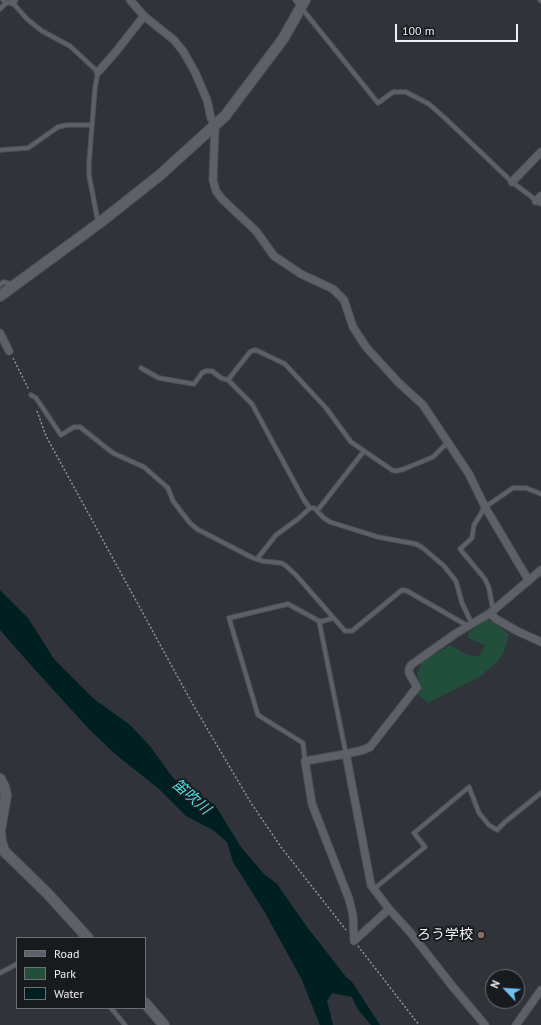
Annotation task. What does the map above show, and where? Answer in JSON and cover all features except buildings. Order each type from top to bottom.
[{"type":"street","points":[[130,0],[144,16],[174,40],[183,51],[195,72],[207,100],[211,118],[215,126],[213,180],[216,191],[222,199],[256,230],[274,256],[301,274],[333,289],[344,300],[353,327],[366,347],[398,382],[423,405],[448,442],[469,474],[485,507],[529,580]]},
{"type":"street","points":[[0,296],[98,224],[160,175],[215,126],[243,93],[283,39],[301,2]]},
{"type":"street","points":[[98,72],[144,16]]},
{"type":"street","points":[[512,182],[541,152]]},
{"type":"street","points":[[0,333],[9,351]]},
{"type":"street","points":[[354,941],[353,915],[349,899],[312,804],[305,761],[346,754],[370,747],[417,688],[410,673],[409,669],[411,665],[492,611],[541,570]]},
{"type":"street","points":[[492,611],[496,619],[541,642]]},
{"type":"street","points":[[346,754],[371,885],[485,1025]]},
{"type":"street","points":[[0,779],[4,786],[6,795],[0,831],[2,849],[48,894],[87,937]]},
{"type":"street","points":[[354,941],[389,909]]},
{"type":"street","points":[[516,1025],[541,990]]},
{"type":"street","points":[[146,1004],[164,1025]]},
{"type":"lane","points":[[0,9],[9,1],[27,19],[42,31],[70,46],[98,72],[89,163],[89,175],[98,224]]},
{"type":"lane","points":[[301,2],[378,104],[393,92],[406,92],[429,104],[512,182],[539,200]]},
{"type":"lane","points":[[0,150],[28,148],[58,127],[67,125],[92,125]]},
{"type":"lane","points":[[0,285],[3,282],[14,285]]},
{"type":"lane","points":[[228,380],[250,352],[254,350],[280,361],[285,364],[326,408],[351,442],[392,470],[396,471],[404,469],[433,457],[448,442]]},
{"type":"lane","points":[[141,368],[159,378],[194,384],[202,373],[206,371],[212,371],[221,378],[228,380],[252,404],[304,500],[310,508],[314,508],[330,522],[378,537],[416,544],[423,548],[444,566],[456,581],[470,625]]},
{"type":"lane","points":[[31,395],[36,398],[61,435],[74,427],[80,427],[113,453],[144,467],[168,488],[173,501],[190,523],[197,529],[257,559],[285,565],[296,575],[345,631],[352,631],[402,590],[407,591],[470,625]]},
{"type":"lane","points":[[317,511],[364,451]]},
{"type":"lane","points":[[492,611],[489,588],[485,579],[460,549],[472,538],[474,525],[485,507],[513,488],[526,488],[539,493],[541,488]]},
{"type":"lane","points":[[257,559],[276,534],[298,519],[310,508]]},
{"type":"lane","points":[[305,761],[302,743],[258,715],[229,618],[288,604],[320,622],[346,754]]},
{"type":"lane","points":[[320,622],[333,618]]},
{"type":"lane","points":[[374,889],[425,847],[414,833],[469,787],[479,813],[488,825],[497,830],[541,794]]},
{"type":"lane","points":[[0,973],[16,965]]},
{"type":"lane","points":[[112,1009],[125,1025]]},
{"type":"path","points":[[9,351],[31,395]]},
{"type":"path","points":[[36,409],[50,443],[192,703],[251,803],[281,847],[419,1025]]},
{"type":"green space","points":[[488,619],[509,634],[504,652],[497,662],[481,676],[428,703],[416,693],[421,687],[417,673],[423,661],[450,645],[467,655],[479,656],[485,645],[468,638],[469,632]]},
{"type":"water","name":"笛吹川","points":[[0,590],[28,618],[54,659],[94,699],[130,725],[149,745],[174,779],[215,805],[241,847],[264,874],[277,884],[307,927],[346,977],[352,982],[380,1025],[371,1025],[357,1008],[352,997],[332,993],[327,1001],[333,1025],[320,1025],[301,978],[264,911],[233,862],[227,842],[213,830],[186,816],[159,789],[115,754],[88,728],[29,663],[0,630]]},
{"type":"place","name":"ろう学校","points":[[481,935]]}]
